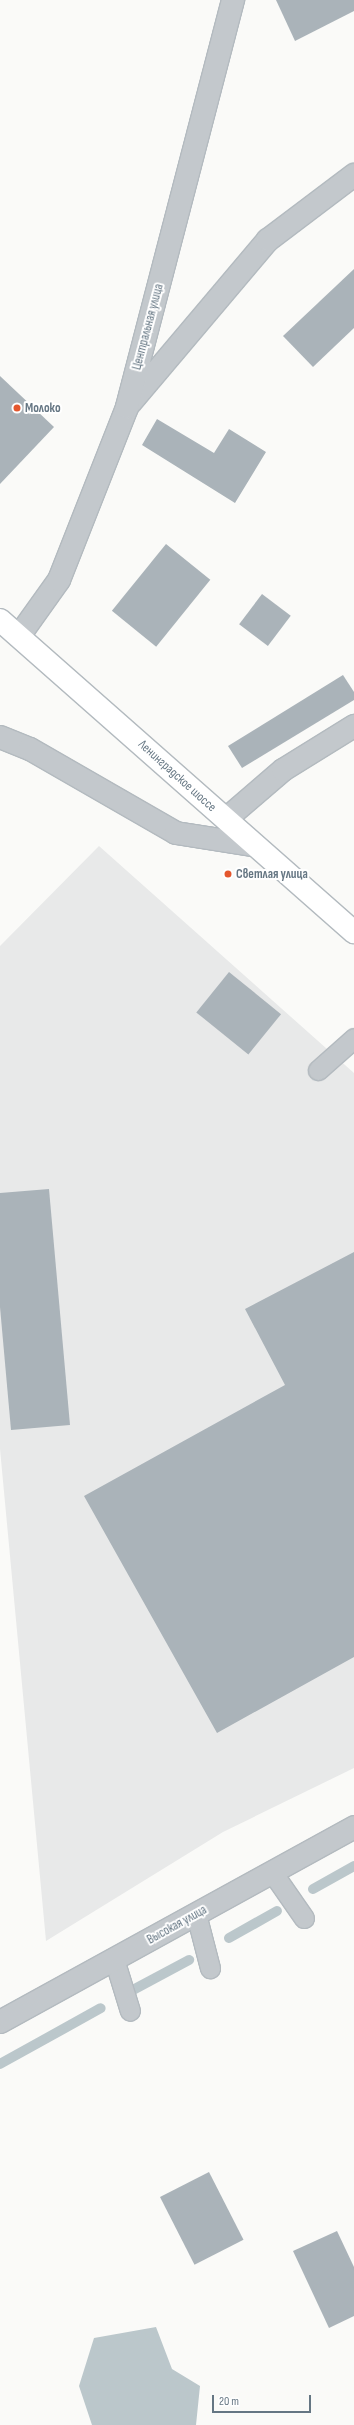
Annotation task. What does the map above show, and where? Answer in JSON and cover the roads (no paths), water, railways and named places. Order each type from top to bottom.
[{"type":"main road","name":"Ленинградское шоссе","points":[[0,620],[226,819],[253,845],[354,932]]},
{"type":"street","name":"Центральная улица","points":[[19,636],[59,580],[127,407],[233,0]]},
{"type":"street","points":[[127,407],[268,240],[354,175]]},
{"type":"street","points":[[226,819],[283,770],[354,726]]},
{"type":"street","points":[[0,737],[30,749],[176,833],[253,845]]},
{"type":"street","name":"Высокая улица","points":[[2,2018],[114,1959],[354,1827]]},
{"type":"lane","points":[[318,1070],[354,1038]]},
{"type":"lane","points":[[272,1872],[304,1918]]},
{"type":"lane","points":[[196,1914],[210,1968]]},
{"type":"lane","points":[[114,1959],[130,2011]]},
{"type":"waterway","points":[[313,1889],[354,1866]]},
{"type":"waterway","points":[[229,1938],[277,1911]]},
{"type":"waterway","points":[[131,1991],[189,1960]]},
{"type":"waterway","points":[[0,2064],[101,2008]]},
{"type":"place","name":"Молоко","points":[[17,408]]},
{"type":"place","name":"Светлая улица","points":[[228,874]]}]
